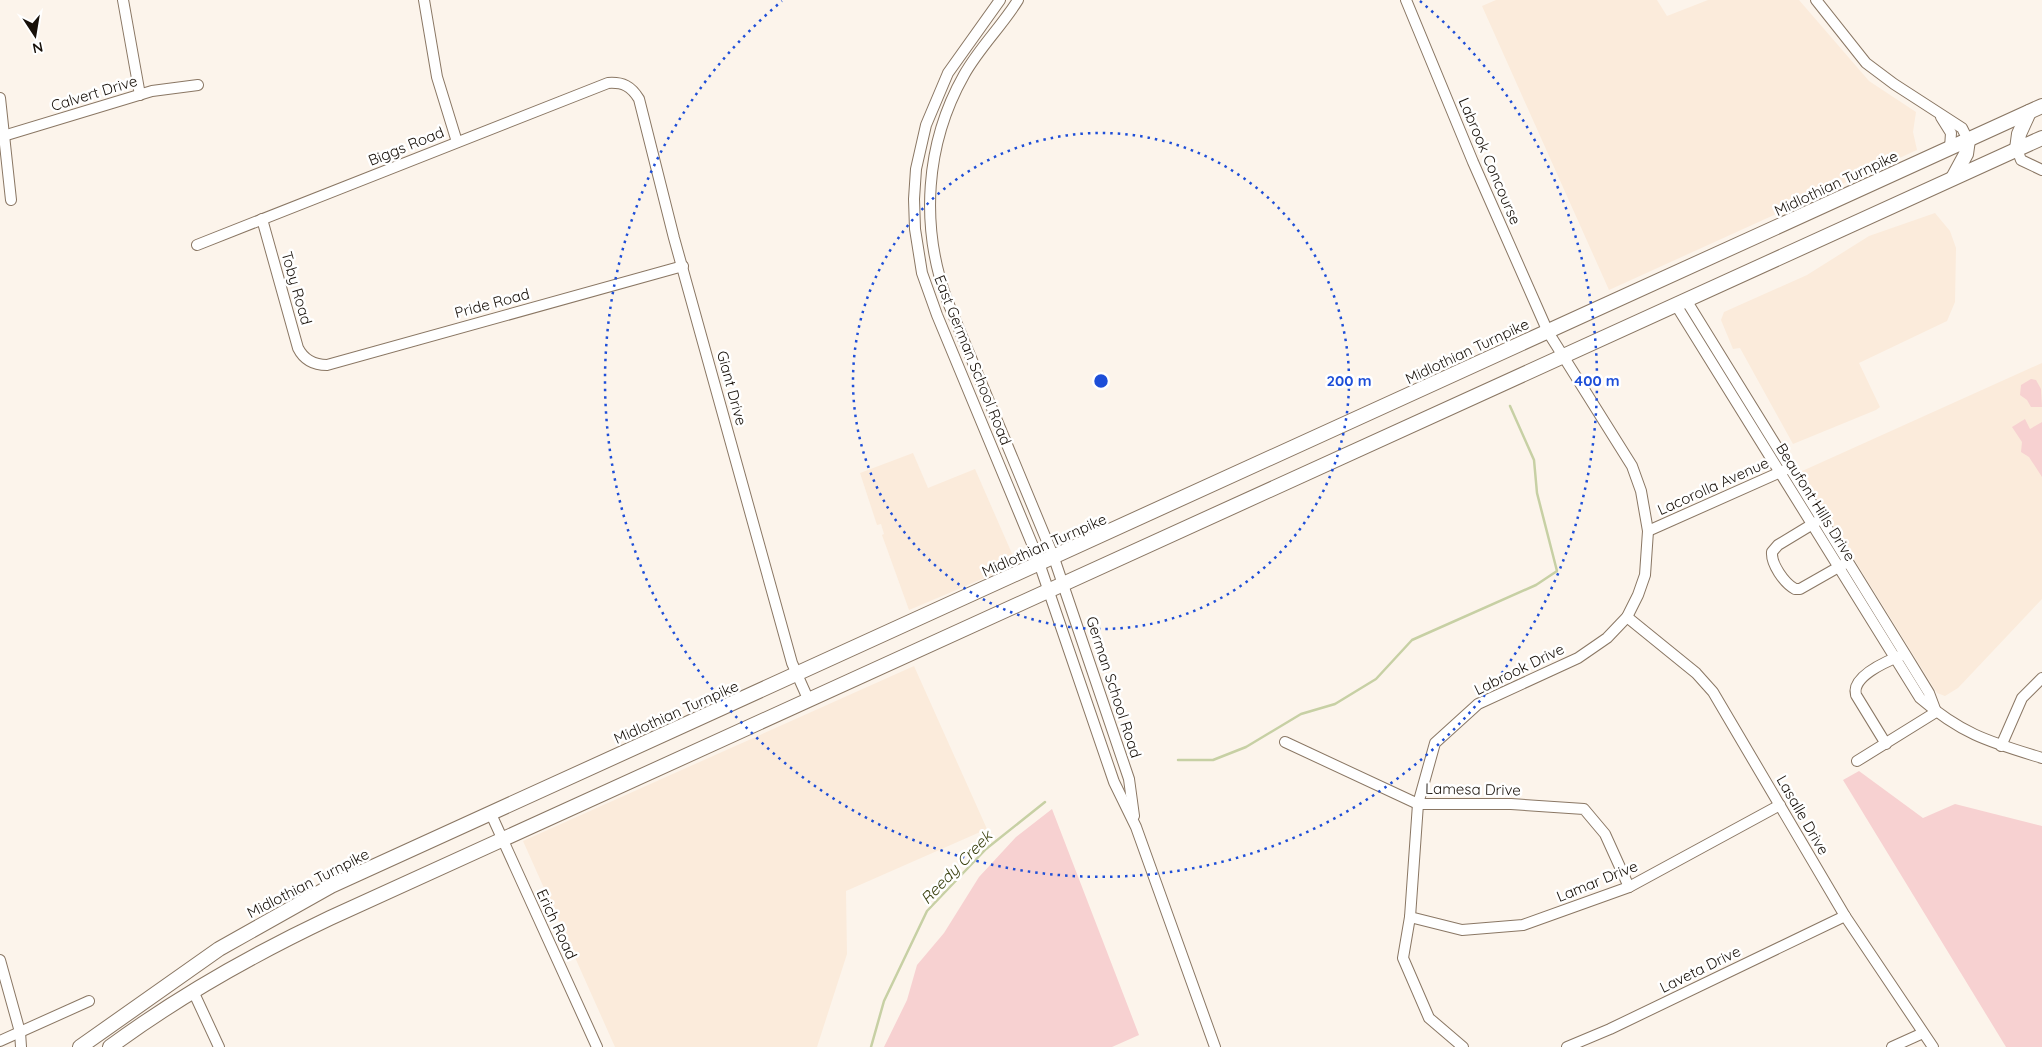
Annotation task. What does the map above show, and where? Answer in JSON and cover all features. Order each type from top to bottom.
[{"type":"main road","name":"Midlothian Turnpike","points":[[80,1047],[177,976],[260,925],[331,886],[1040,565],[2036,109]]},
{"type":"main road","points":[[2017,149],[2019,134],[2036,109]]},
{"type":"main road","points":[[110,1047],[169,1005],[228,970],[303,931],[2042,138]]},
{"type":"main road","points":[[1953,178],[1966,154],[1968,140]]},
{"type":"street","points":[[123,0],[140,95]]},
{"type":"street","points":[[424,0],[437,77],[457,142]]},
{"type":"street","name":"East German School Road","points":[[1000,0],[963,50],[941,87],[926,126],[916,169],[914,214],[919,258],[926,287],[1040,565]]},
{"type":"street","name":"East German School Road","points":[[1018,0],[961,80],[946,115],[934,156],[929,200],[932,244],[942,287],[1054,558]]},
{"type":"street","name":"Labrook Concourse","points":[[1406,0],[1472,162],[1548,332]]},
{"type":"street","points":[[1816,0],[1866,62],[1894,84],[1962,128],[1968,140]]},
{"type":"street","name":"Biggs Road","points":[[197,245],[608,83],[619,82],[628,86]]},
{"type":"street","name":"Calvert Drive","points":[[2,137],[140,95],[198,85]]},
{"type":"street","name":"Giant Drive","points":[[628,86],[634,91],[638,99],[797,675],[808,701]]},
{"type":"street","points":[[0,98],[2,137],[11,200]]},
{"type":"street","points":[[1937,112],[1951,133],[1950,148]]},
{"type":"street","points":[[2017,149],[2021,160],[2042,170]]},
{"type":"street","name":"Toby Road","points":[[262,220],[298,348],[309,361]]},
{"type":"street","name":"Pride Road","points":[[309,361],[318,365],[327,365],[683,266]]},
{"type":"street","name":"Beaufont Hills Drive","points":[[1681,302],[1900,656],[1929,693],[1936,712]]},
{"type":"street","points":[[945,333],[958,328]]},
{"type":"street","name":"Labrook Drive","points":[[1463,1047],[1429,1018],[1403,958],[1410,917],[1418,804],[1435,743],[1478,704],[1578,658],[1597,646],[1627,617],[1645,575],[1648,531],[1642,492],[1630,462],[1548,332]]},
{"type":"street","name":"Lacorolla Avenue","points":[[1648,531],[1784,470]]},
{"type":"street","points":[[1817,522],[1774,548],[1772,552],[1774,562],[1788,584],[1795,589],[1804,587],[1843,564]]},
{"type":"street","name":"German School Road","points":[[1054,558],[1129,779],[1136,827]]},
{"type":"street","name":"German School Road","points":[[1040,565],[1114,782],[1136,827],[1215,1047]]},
{"type":"street","name":"Lasalle Drive","points":[[1627,617],[1696,673],[1713,692],[1845,916],[1933,1047]]},
{"type":"street","points":[[1886,744],[1856,696],[1855,688],[1860,679],[1900,656]]},
{"type":"street","points":[[2001,746],[2022,698],[2042,678]]},
{"type":"street","points":[[1857,761],[1936,712],[1966,732],[2001,746],[2042,758]]},
{"type":"street","name":"Lamesa Drive","points":[[1285,742],[1418,804],[1510,804],[1584,809],[1605,834],[1629,887]]},
{"type":"street","name":"Lamar Drive","points":[[1410,917],[1462,930],[1523,925],[1629,887],[1780,805]]},
{"type":"street","name":"Erich Road","points":[[491,814],[597,1047]]},
{"type":"street","name":"Laveta Drive","points":[[1567,1047],[1610,1029],[1845,916]]},
{"type":"street","points":[[0,960],[20,1032],[21,1047]]},
{"type":"street","points":[[193,991],[218,1047]]},
{"type":"street","points":[[0,1041],[89,1001]]},
{"type":"street","points":[[1892,1047],[1923,1033]]},
{"type":"shaded area","points":[[1496,0],[1657,0],[1667,16],[1708,0],[1799,0],[1869,81],[1916,112],[1913,132],[1917,150],[1609,290],[1482,6]]},
{"type":"shaded area","points":[[1935,213],[1950,231],[1956,248],[1955,302],[1947,321],[1859,363],[1880,407],[1793,444],[1740,348],[1733,349],[1721,320],[1724,312],[1807,275],[1869,236]]},
{"type":"shaded area","points":[[2042,363],[2042,599],[1958,688],[1945,696],[1937,693],[1800,472]]},
{"type":"shaded area","points":[[2031,379],[2036,380],[2041,389],[2042,407],[2031,407],[2027,400],[2020,395],[2021,385]]},
{"type":"shaded area","points":[[2025,419],[2030,429],[2042,422],[2042,477],[2029,457],[2021,452],[2022,442],[2012,427]]},
{"type":"shaded area","points":[[913,453],[928,488],[975,469],[1013,556],[1008,568],[909,610],[882,535],[884,534],[881,524],[877,525],[860,473]]},
{"type":"shaded area","points":[[914,666],[987,829],[846,891],[847,954],[817,1047],[615,1047],[523,841]]},
{"type":"shaded area","points":[[1859,771],[1923,818],[1955,804],[2042,826],[2042,1047],[2006,1047],[1843,780]]},
{"type":"shaded area","points":[[1052,809],[1139,1035],[1112,1047],[884,1047],[907,1000],[917,965],[944,933],[979,877],[1016,837]]},
{"type":"waterway","points":[[1178,760],[1213,760],[1246,747],[1301,714],[1335,704],[1376,679],[1412,640],[1536,585],[1557,571],[1537,493],[1534,460],[1510,406]]},
{"type":"waterway","name":"Reedy Creek","points":[[871,1047],[884,1001],[927,911],[986,849],[1045,802]]}]
